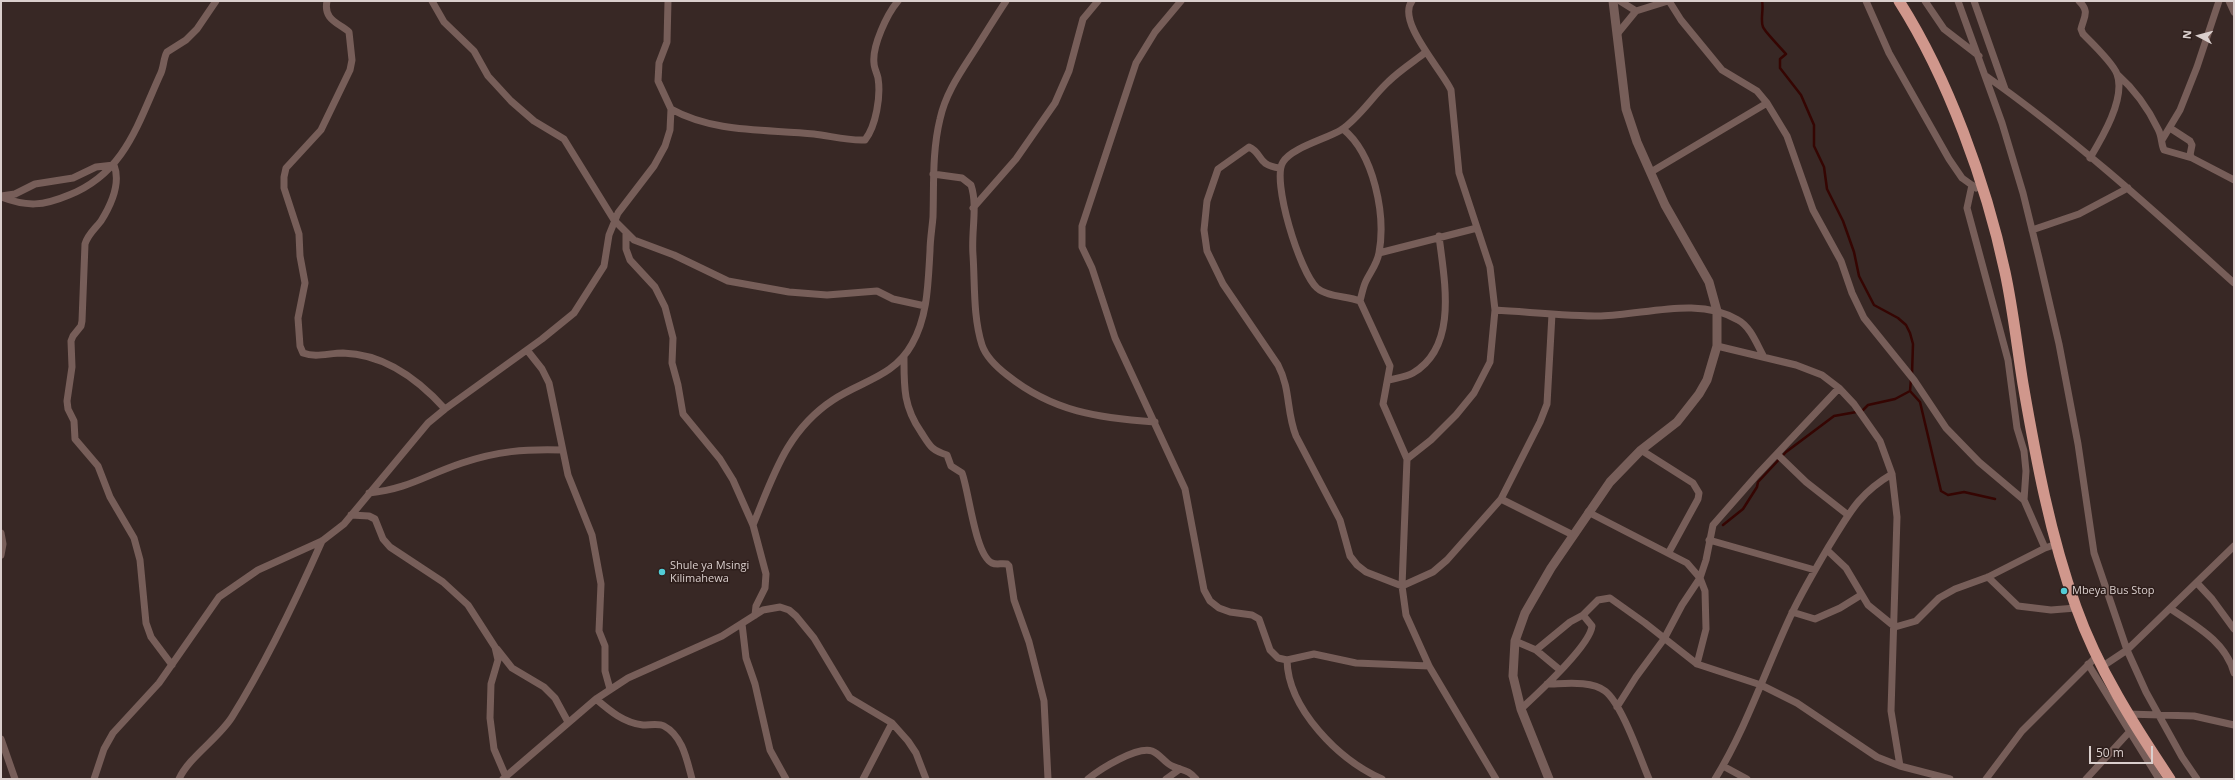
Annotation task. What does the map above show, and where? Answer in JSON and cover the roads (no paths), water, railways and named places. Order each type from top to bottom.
[{"type":"highway","points":[[1899,1],[1927,53],[1964,133],[1984,194],[2006,272],[2043,490],[2076,608],[2127,714],[2132,729],[2170,779]]},
{"type":"street","points":[[1,197],[29,205],[60,199],[91,184],[103,176],[114,165],[128,143],[160,75],[167,52],[186,40],[197,29],[216,1]]},
{"type":"street","points":[[327,1],[327,10],[332,22],[349,32],[352,64],[321,130],[286,168],[284,177],[284,188],[299,234],[301,264],[305,283],[298,318],[300,346],[303,353],[309,356],[342,353],[358,354],[392,366],[422,386],[445,409]]},
{"type":"street","points":[[432,1],[444,22],[474,51],[488,76],[534,121],[564,139],[614,220],[626,234],[645,246],[674,255],[728,281],[788,292],[827,295],[877,292],[893,299],[925,306]]},
{"type":"street","points":[[94,779],[104,749],[113,734],[159,683],[219,597],[258,570],[322,541],[344,524],[428,423],[445,409],[564,323],[582,302],[604,266],[609,235],[614,220],[623,206],[646,179],[665,146],[670,130],[671,109],[658,81],[659,63],[667,42],[668,1]]},
{"type":"street","points":[[671,109],[698,121],[725,127],[815,134],[865,140],[872,128],[879,91],[873,62],[884,25],[898,1]]},
{"type":"street","points":[[753,525],[775,468],[801,430],[816,413],[833,400],[855,387],[876,379],[892,368],[912,345],[919,328],[925,306],[933,216],[933,174],[936,141],[945,101],[964,66],[1006,1]]},
{"type":"street","points":[[974,208],[1011,165],[1049,113],[1069,71],[1083,19],[1098,1]]},
{"type":"street","points":[[1181,1],[1155,32],[1136,63],[1082,226],[1080,238],[1116,338],[1180,474],[1189,500],[1204,590],[1210,601],[1219,608],[1230,612],[1252,615],[1259,620],[1270,650],[1278,658],[1287,660],[1314,654],[1356,662],[1429,666]]},
{"type":"street","points":[[1407,460],[1441,430],[1474,393],[1490,362],[1495,310],[1490,267],[1459,173],[1451,90],[1446,79],[1426,52],[1409,17],[1408,6],[1412,1]]},
{"type":"street","points":[[1549,779],[1521,709],[1513,676],[1515,641],[1525,613],[1573,535],[1610,482],[1642,450],[1677,422],[1699,394],[1707,380],[1717,346],[1718,310],[1709,282],[1664,205],[1651,172],[1636,142],[1626,109],[1613,1]]},
{"type":"street","points":[[1620,1],[1636,11]]},
{"type":"street","points":[[1618,33],[1636,11],[1668,1],[1681,20],[1722,70],[1756,91],[1767,103],[1787,136],[1813,210],[1841,261],[1852,293],[1864,318],[1905,371],[1914,380],[1935,414],[1955,438],[1979,462],[2024,500],[2045,548]]},
{"type":"street","points":[[1866,1],[1889,53],[1949,159],[1962,178],[1984,194]]},
{"type":"street","points":[[1925,1],[1944,29],[1979,57]]},
{"type":"street","points":[[1958,1],[1986,76],[2023,193],[2060,352],[2078,444],[2094,553],[2127,650],[2182,757],[2197,779]]},
{"type":"street","points":[[1974,1],[2005,89]]},
{"type":"street","points":[[2079,1],[2085,7],[2086,14],[2080,29],[2117,74],[2134,90],[2143,102],[2159,130],[2164,150],[2192,158],[2234,180]]},
{"type":"street","points":[[2162,140],[2180,110],[2197,67],[2219,1]]},
{"type":"street","points":[[2230,1],[2234,12]]},
{"type":"street","points":[[1360,301],[1347,296],[1326,293],[1316,288],[1302,265],[1286,214],[1280,168],[1283,161],[1293,152],[1330,137],[1343,129],[1388,82],[1426,52]]},
{"type":"street","points":[[2090,158],[2107,128],[2116,104],[2117,74]]},
{"type":"street","points":[[1986,76],[2005,89],[2128,188],[2234,283]]},
{"type":"street","points":[[1651,172],[1767,103]]},
{"type":"street","points":[[2170,128],[2190,141],[2192,145],[2190,155],[2192,158]]},
{"type":"street","points":[[1343,129],[1360,146],[1374,183],[1379,205],[1379,253],[1377,262],[1366,280],[1360,301],[1390,366],[1389,380],[1383,404],[1407,460],[1402,586],[1406,615],[1429,666],[1496,779]]},
{"type":"street","points":[[1280,168],[1265,164],[1253,149],[1249,147],[1218,169],[1207,201],[1204,217],[1207,251],[1222,284],[1286,379],[1291,422],[1340,520],[1350,556],[1357,565],[1366,572],[1402,586],[1433,572],[1447,560],[1501,499],[1540,422],[1547,404],[1552,314]]},
{"type":"street","points":[[1,197],[15,194],[35,184],[73,178],[96,167],[114,165]]},
{"type":"street","points":[[114,165],[118,181],[106,212],[87,237],[85,244],[82,321],[81,326],[72,336],[71,341],[72,367],[67,401],[68,409],[74,421],[75,439],[98,466],[110,497],[138,548],[146,624],[151,637],[172,665]]},
{"type":"street","points":[[933,174],[968,180],[973,191],[974,208],[972,247],[977,317],[982,346],[991,360],[1018,384],[1044,399],[1067,409],[1096,417],[1155,422]]},
{"type":"street","points":[[1972,185],[1966,208],[2008,360],[2017,428],[2024,451],[2026,471],[2024,500]]},
{"type":"street","points":[[2032,230],[2079,214],[2128,188]]},
{"type":"street","points":[[1379,253],[1439,236],[1477,228]]},
{"type":"street","points":[[626,234],[626,249],[630,260],[655,286],[665,307],[674,338],[672,363],[678,385],[683,414],[720,459],[733,480],[753,525],[766,574],[765,588],[756,606],[755,615]]},
{"type":"street","points":[[1389,380],[1412,373],[1430,358],[1439,340],[1445,316],[1446,290],[1439,236]]},
{"type":"street","points":[[1495,310],[1552,314],[1620,315],[1699,308],[1718,310],[1742,323],[1764,357]]},
{"type":"street","points":[[1717,346],[1796,365],[1822,375],[1839,388],[1854,404],[1872,427],[1880,441],[1892,474],[1897,517],[1898,544],[1891,711],[1900,766]]},
{"type":"street","points":[[527,350],[542,369],[549,383],[568,475],[592,535],[598,562],[602,606],[599,631],[606,646],[605,671],[610,689]]},
{"type":"street","points":[[904,356],[905,394],[912,419],[929,446],[933,450],[947,456],[951,466],[962,473],[972,520],[981,546],[988,560],[992,563],[1007,564],[1009,566],[1014,600],[1029,642],[1044,701],[1048,779]]},
{"type":"street","points":[[1617,707],[1636,677],[1664,639],[1682,605],[1700,578],[1706,560],[1713,525],[1839,388]]},
{"type":"street","points":[[369,493],[396,489],[410,485],[460,464],[508,451],[562,450]]},
{"type":"street","points":[[1642,450],[1693,482],[1699,492],[1698,499],[1669,552]]},
{"type":"street","points":[[1777,454],[1806,482],[1848,515]]},
{"type":"street","points":[[1715,779],[1723,766],[1761,685],[1792,612],[1814,570],[1858,500],[1871,486],[1892,474]]},
{"type":"street","points":[[1501,499],[1573,535]]},
{"type":"street","points":[[1588,512],[1669,552],[1687,563],[1700,578],[1705,591],[1707,622],[1697,664]]},
{"type":"street","points":[[351,515],[369,516],[375,520],[383,539],[390,547],[422,566],[468,605],[495,647],[512,668],[544,687],[555,698],[568,722]]},
{"type":"street","points":[[1,533],[3,544],[1,555]]},
{"type":"street","points":[[1709,540],[1814,570]]},
{"type":"street","points":[[179,779],[192,762],[223,730],[274,647],[322,541]]},
{"type":"street","points":[[1895,627],[1916,621],[1934,601],[1956,589],[1988,577],[2045,548],[2057,544]]},
{"type":"street","points":[[2103,666],[2127,650],[2171,609],[2234,546]]},
{"type":"street","points":[[1826,550],[1846,568],[1860,595],[1876,613],[1895,627]]},
{"type":"street","points":[[1988,577],[2018,606],[2030,609],[2051,610],[2076,608]]},
{"type":"street","points":[[2197,583],[2212,599],[2234,629]]},
{"type":"street","points":[[1792,612],[1815,619],[1831,613],[1860,595]]},
{"type":"street","points":[[1536,650],[1570,622],[1583,615],[1598,600],[1610,598],[1645,623],[1697,664],[1761,685],[1804,707],[1877,756],[1900,766],[1950,779]]},
{"type":"street","points":[[495,647],[498,660],[491,684],[490,718],[494,749],[505,778],[568,722],[610,689],[628,678],[722,636],[766,609],[780,608],[789,610],[796,616],[824,651],[845,692],[850,698],[892,722],[916,753],[926,779]]},
{"type":"street","points":[[2171,609],[2206,633],[2221,647],[2234,673]]},
{"type":"street","points":[[1521,709],[1560,670],[1591,631],[1592,626],[1583,615]]},
{"type":"street","points":[[742,624],[746,658],[755,684],[766,738],[770,750],[786,779]]},
{"type":"street","points":[[1515,641],[1536,650],[1560,670]]},
{"type":"street","points":[[1986,779],[2022,731],[2098,655]]},
{"type":"street","points":[[1287,660],[1287,676],[1294,696],[1309,717],[1347,758],[1364,770],[1382,779]]},
{"type":"street","points":[[2088,664],[2132,729],[2159,779]]},
{"type":"street","points":[[1547,684],[1593,686],[1605,691],[1617,707],[1649,779]]},
{"type":"street","points":[[596,699],[629,722],[663,725],[670,730],[684,751],[692,779]]},
{"type":"street","points":[[2127,714],[2194,716],[2234,725]]},
{"type":"street","points":[[863,779],[892,722]]},
{"type":"street","points":[[2086,779],[2132,729]]},
{"type":"street","points":[[1,739],[15,779]]},
{"type":"street","points":[[1088,779],[1136,751],[1146,750],[1155,752],[1172,766],[1185,769],[1196,779]]},
{"type":"street","points":[[1723,766],[1747,779]]},
{"type":"street","points":[[1166,779],[1180,769]]},
{"type":"waterway","points":[[1762,1],[1763,27],[1786,54],[1780,59],[1780,68],[1801,95],[1814,125],[1814,146],[1824,167],[1827,189],[1843,221],[1854,252],[1859,276],[1874,305],[1898,318],[1906,325],[1910,333],[1913,344],[1912,374]]},
{"type":"waterway","points":[[1911,379],[1910,391],[1920,402],[1941,491],[1948,495],[1964,492],[1995,499]]},
{"type":"waterway","points":[[1723,525],[1743,509],[1757,487],[1758,482],[1786,452],[1834,416],[1862,411],[1868,405],[1895,399],[1910,391]]},
{"type":"place","name":"Shule ya Msingi Kilimahewa","points":[[662,572]]},
{"type":"place","name":"Mbeya Bus Stop","points":[[2064,591]]}]
